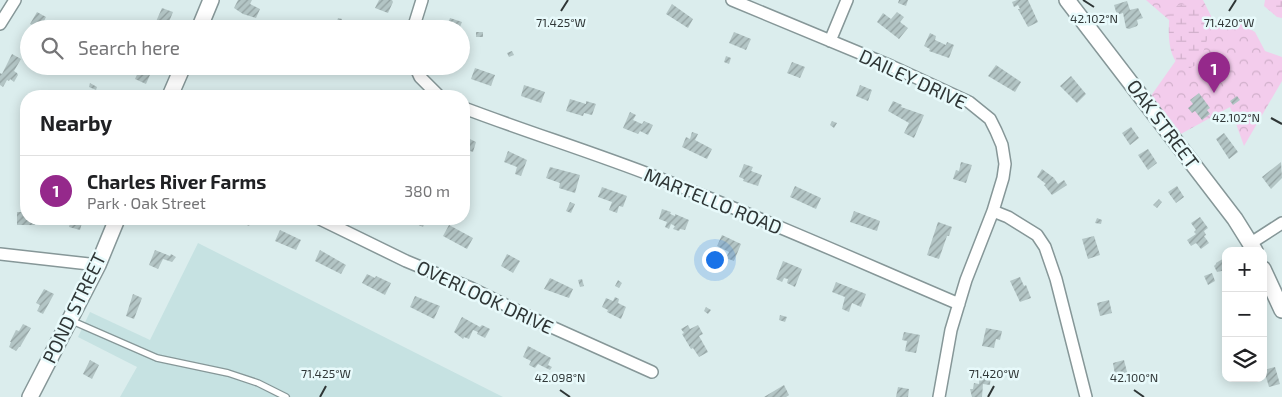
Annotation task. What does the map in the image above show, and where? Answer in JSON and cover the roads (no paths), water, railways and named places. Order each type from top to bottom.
[{"type":"main road","points":[[202,20],[211,0]]},
{"type":"main road","name":"OAK STREET","points":[[1067,0],[1235,219],[1253,247]]},
{"type":"main road","points":[[173,90],[179,75]]},
{"type":"main road","name":"POND STREET","points":[[30,397],[98,265],[115,225]]},
{"type":"main road","points":[[1267,278],[1282,310]]},
{"type":"street","points":[[0,24],[15,0]]},
{"type":"street","points":[[416,20],[422,0]]},
{"type":"street","name":"DAILEY DRIVE","points":[[732,0],[891,66],[969,102],[990,120],[1002,145],[1005,164],[1003,178],[993,211],[966,280],[951,330],[939,397]]},
{"type":"street","points":[[830,41],[847,0]]},
{"type":"street","points":[[419,75],[433,90]]},
{"type":"street","name":"MARTELLO ROAD","points":[[470,110],[607,158],[740,210],[959,304]]},
{"type":"street","points":[[993,211],[1008,217],[1037,235],[1045,247],[1056,279],[1086,397]]},
{"type":"street","points":[[1253,247],[1282,223]]},
{"type":"street","name":"OVERLOOK DRIVE","points":[[333,225],[652,372]]},
{"type":"street","points":[[0,254],[98,265]]},
{"type":"lane","points":[[70,320],[149,355],[167,361],[228,373],[258,383],[286,397]]},
{"type":"place","name":"Charles River Farms","points":[[1214,93]]}]
